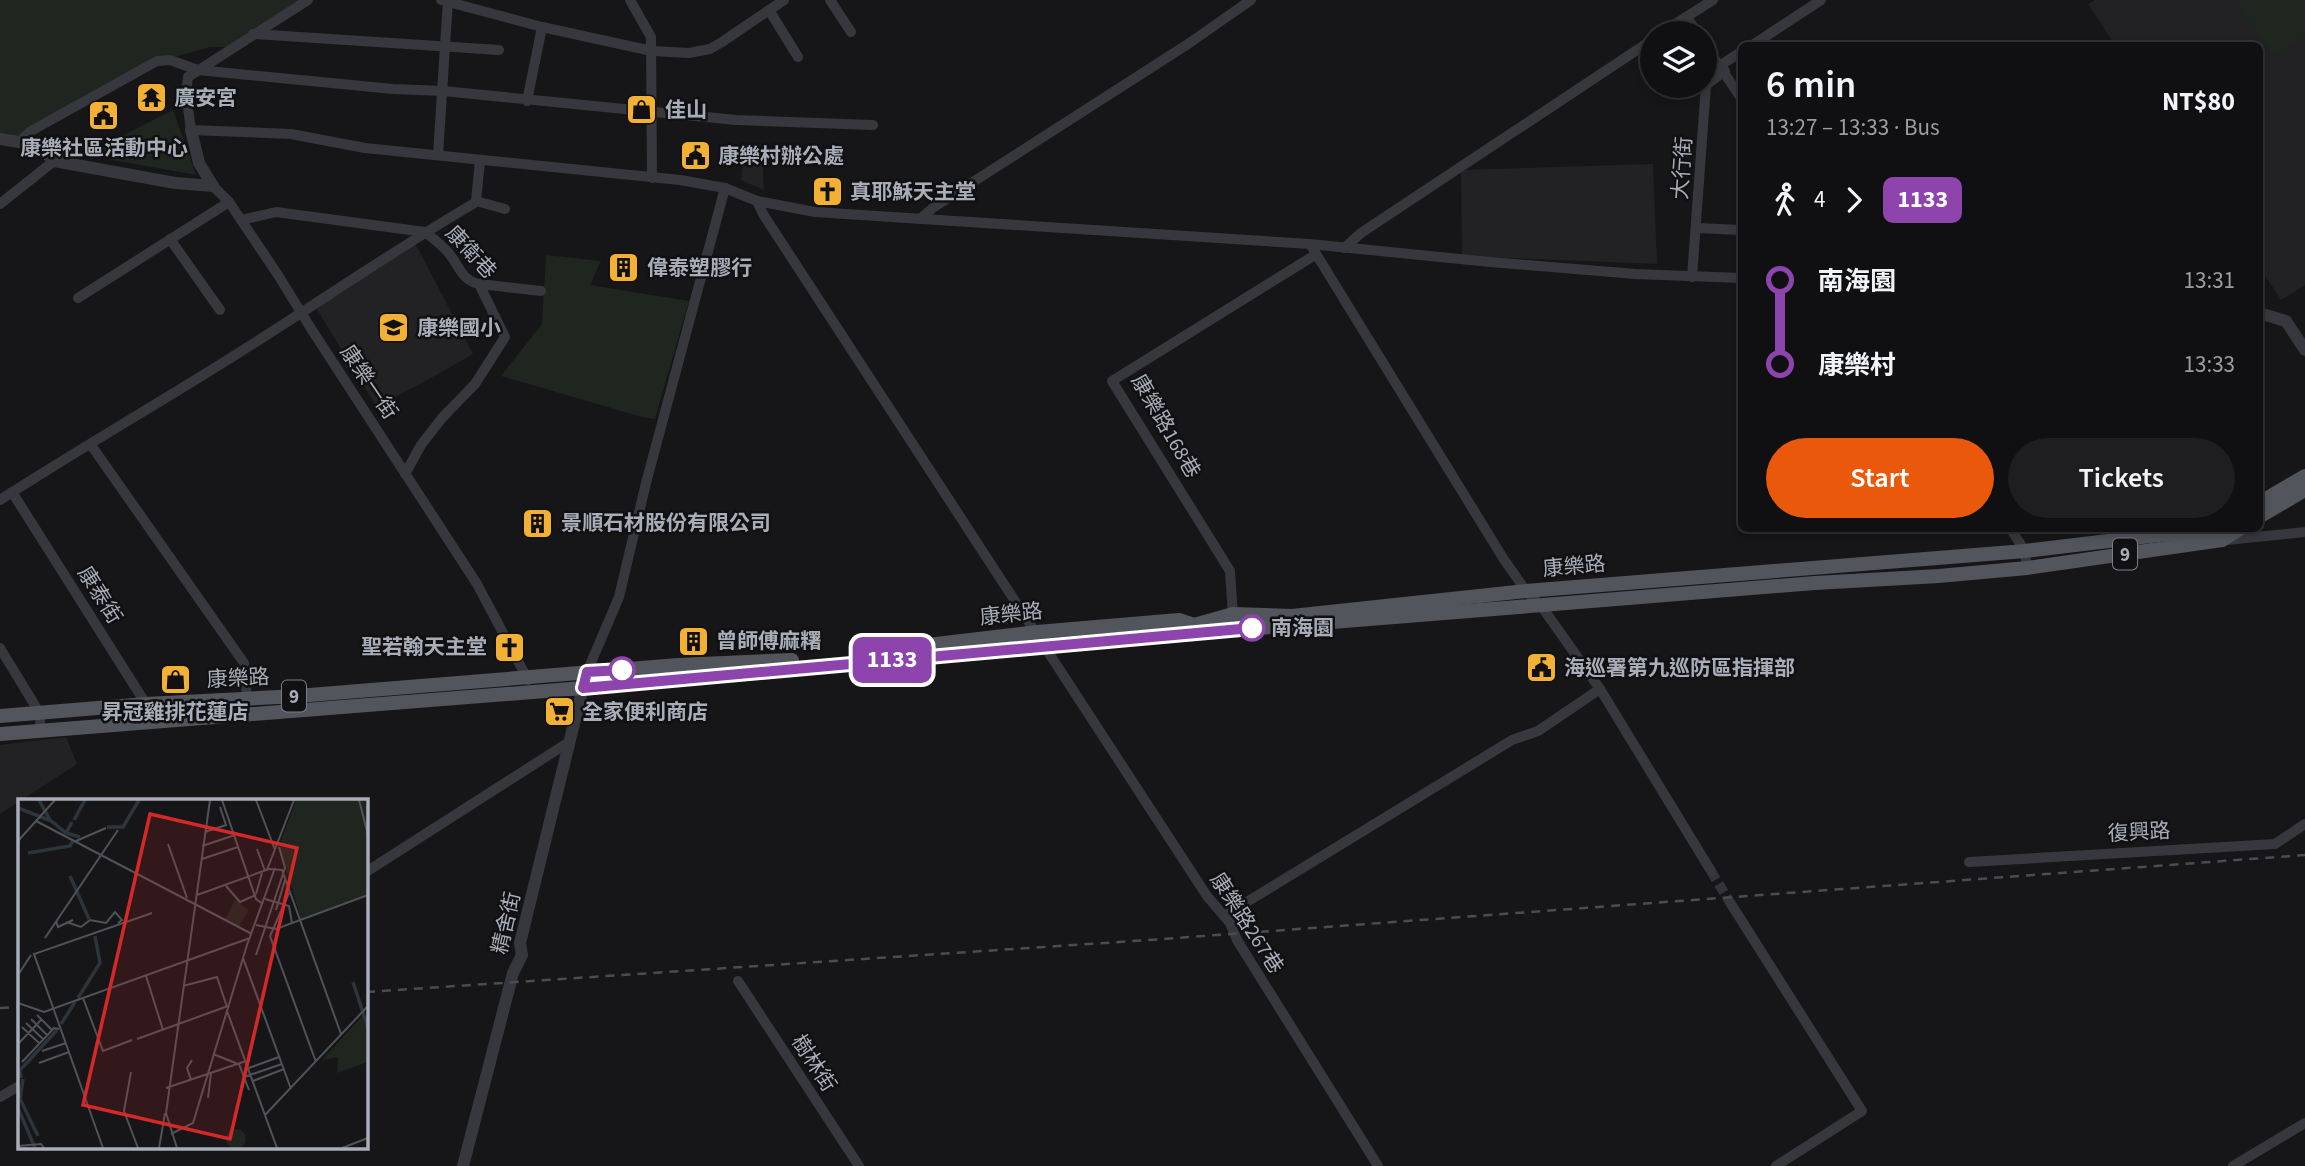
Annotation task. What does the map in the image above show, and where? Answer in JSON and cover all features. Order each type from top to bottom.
[{"type":"main road","points":[[2263,501],[2305,476]]},
{"type":"main road","points":[[2263,515],[2305,490]]},
{"type":"main road","name":"9","points":[[2025,551],[2218,532]]},
{"type":"main road","name":"9","points":[[2027,568],[2218,532]]},
{"type":"main road","name":"康樂路","points":[[0,734],[528,684],[587,672],[817,659],[1037,632],[1179,620],[1194,625],[1233,614],[1292,616],[1526,591],[2025,551]]},
{"type":"main road","points":[[1813,567],[1815,583]]},
{"type":"main road","name":"康樂路","points":[[0,716],[146,704],[528,684],[583,688],[1234,630],[2027,568]]},
{"type":"street","points":[[198,70],[307,0]]},
{"type":"street","points":[[438,155],[443,91],[445,0],[542,27],[652,51],[689,53],[710,49],[784,0]]},
{"type":"street","points":[[630,0],[651,37],[652,178]]},
{"type":"street","points":[[830,0],[851,32]]},
{"type":"street","points":[[920,219],[964,187],[1188,44],[1251,0]]},
{"type":"street","points":[[1680,21],[1713,0]]},
{"type":"street","points":[[1757,42],[1817,1]]},
{"type":"street","points":[[769,10],[798,57]]},
{"type":"street","points":[[1686,17],[1689,21]]},
{"type":"street","points":[[527,101],[542,27]]},
{"type":"street","points":[[253,34],[499,50]]},
{"type":"street","points":[[1344,248],[1361,233],[1640,48]]},
{"type":"street","points":[[1723,68],[1738,55]]},
{"type":"street","points":[[20,141],[32,131],[157,61],[170,60],[198,70],[393,89],[443,91],[736,120],[873,125]]},
{"type":"street","points":[[1717,60],[1738,93]]},
{"type":"street","name":"大行街","points":[[1692,277],[1706,85],[1723,68]]},
{"type":"street","name":"康樂一街","points":[[198,70],[188,77],[186,93],[199,163],[213,186],[229,202],[241,220],[477,584],[528,684]]},
{"type":"street","points":[[191,130],[291,134],[365,148],[652,178],[725,188],[757,201],[815,212],[1310,244],[1490,262],[1738,278]]},
{"type":"street","points":[[0,139],[37,145],[54,160],[175,183],[213,186]]},
{"type":"street","points":[[0,204],[54,160]]},
{"type":"street","points":[[0,500],[302,313],[425,232],[451,219],[476,201],[481,161]]},
{"type":"street","points":[[587,672],[619,597],[651,460],[725,188]]},
{"type":"street","points":[[476,201],[505,209]]},
{"type":"street","name":"康樂路267巷","points":[[757,201],[1037,632],[1080,703],[1207,896],[1224,916],[1378,1166]]},
{"type":"street","points":[[78,298],[229,202]]},
{"type":"street","points":[[241,220],[276,212],[425,232]]},
{"type":"street","points":[[1697,228],[1738,230]]},
{"type":"street","name":"康衛巷","points":[[405,474],[421,444],[475,384],[505,337],[479,284],[459,272],[453,258],[425,232]]},
{"type":"street","points":[[170,239],[220,310]]},
{"type":"street","points":[[1310,244],[1503,558],[1526,591],[1542,607],[1600,689],[1712,871]]},
{"type":"street","name":"康樂路168巷","points":[[1234,630],[1230,571],[1112,381],[1315,255]]},
{"type":"street","points":[[479,284],[541,290]]},
{"type":"street","points":[[2263,314],[2286,321],[2305,350]]},
{"type":"street","points":[[91,445],[244,663],[247,699]]},
{"type":"street","name":"康泰街","points":[[12,492],[146,704],[148,721]]},
{"type":"street","points":[[2013,532],[2025,551],[2027,568]]},
{"type":"street","points":[[2218,532],[2305,532]]},
{"type":"street","points":[[0,648],[39,712],[41,730]]},
{"type":"street","name":"精舍街","points":[[463,1166],[513,973],[522,955],[520,943],[587,672]]},
{"type":"street","points":[[1224,916],[1512,740],[1538,731],[1600,689]]},
{"type":"street","points":[[368,871],[569,742]]},
{"type":"street","name":"復興路","points":[[1969,862],[2275,844],[2305,824]]},
{"type":"street","points":[[1731,904],[1862,1111],[1776,1166]]},
{"type":"street","name":"樹林街","points":[[738,981],[859,1166]]},
{"type":"street","points":[[0,1097],[18,1087]]},
{"type":"street","points":[[2233,1166],[2305,1123]]},
{"type":"shaded area","points":[[0,0],[305,0],[230,47],[210,47],[160,61],[23,140],[0,142]]},
{"type":"shaded area","points":[[2095,0],[2305,0],[2305,285],[2281,300],[2263,272],[2263,42],[2113,42],[2088,4]]},
{"type":"shaded area","points":[[2236,0],[2305,0],[2305,36],[2273,57]]},
{"type":"shaded area","points":[[173,110],[196,175],[85,155]]},
{"type":"shaded area","points":[[762,156],[764,190],[741,180],[743,159]]},
{"type":"shaded area","points":[[1653,164],[1657,264],[1462,256],[1461,170]]},
{"type":"shaded area","name":"康樂國小","points":[[414,241],[473,354],[376,406],[313,303]]},
{"type":"shaded area","points":[[546,255],[601,261],[590,285],[689,301],[655,419],[501,376],[542,324]]},
{"type":"shaded area","points":[[66,737],[77,764],[23,799],[18,799],[18,802],[0,814],[0,745]]},
{"type":"tunnel","points":[[1711,871],[1731,904]]},
{"type":"railway","points":[[368,992],[1149,940],[2305,855]]},
{"type":"railway","points":[[0,1008],[18,1007]]},
{"type":"bus line","name":"1133","points":[[622,670],[587,672],[583,688],[1252,628]]},
{"type":"place","name":"廣安宮","points":[[151,98]]},
{"type":"place","name":"佳山","points":[[642,110]]},
{"type":"place","name":"康樂社區活動中心","points":[[104,116]]},
{"type":"place","name":"康樂村辦公處","points":[[695,156]]},
{"type":"place","name":"真耶穌天主堂","points":[[827,192]]},
{"type":"place","name":"偉泰塑膠行","points":[[624,268]]},
{"type":"place","name":"康樂國小","points":[[394,328]]},
{"type":"place","name":"景順石材股份有限公司","points":[[538,523]]},
{"type":"place","name":"南海園","points":[[1252,628]]},
{"type":"place","name":"曾師傅麻糬","points":[[693,641]]},
{"type":"place","name":"聖若翰天主堂","points":[[510,647]]},
{"type":"place","name":"海巡署第九巡防區指揮部","points":[[1541,668]]},
{"type":"place","name":"昇冠雞排花蓮店","points":[[175,680]]},
{"type":"place","name":"全家便利商店","points":[[559,712]]}]
